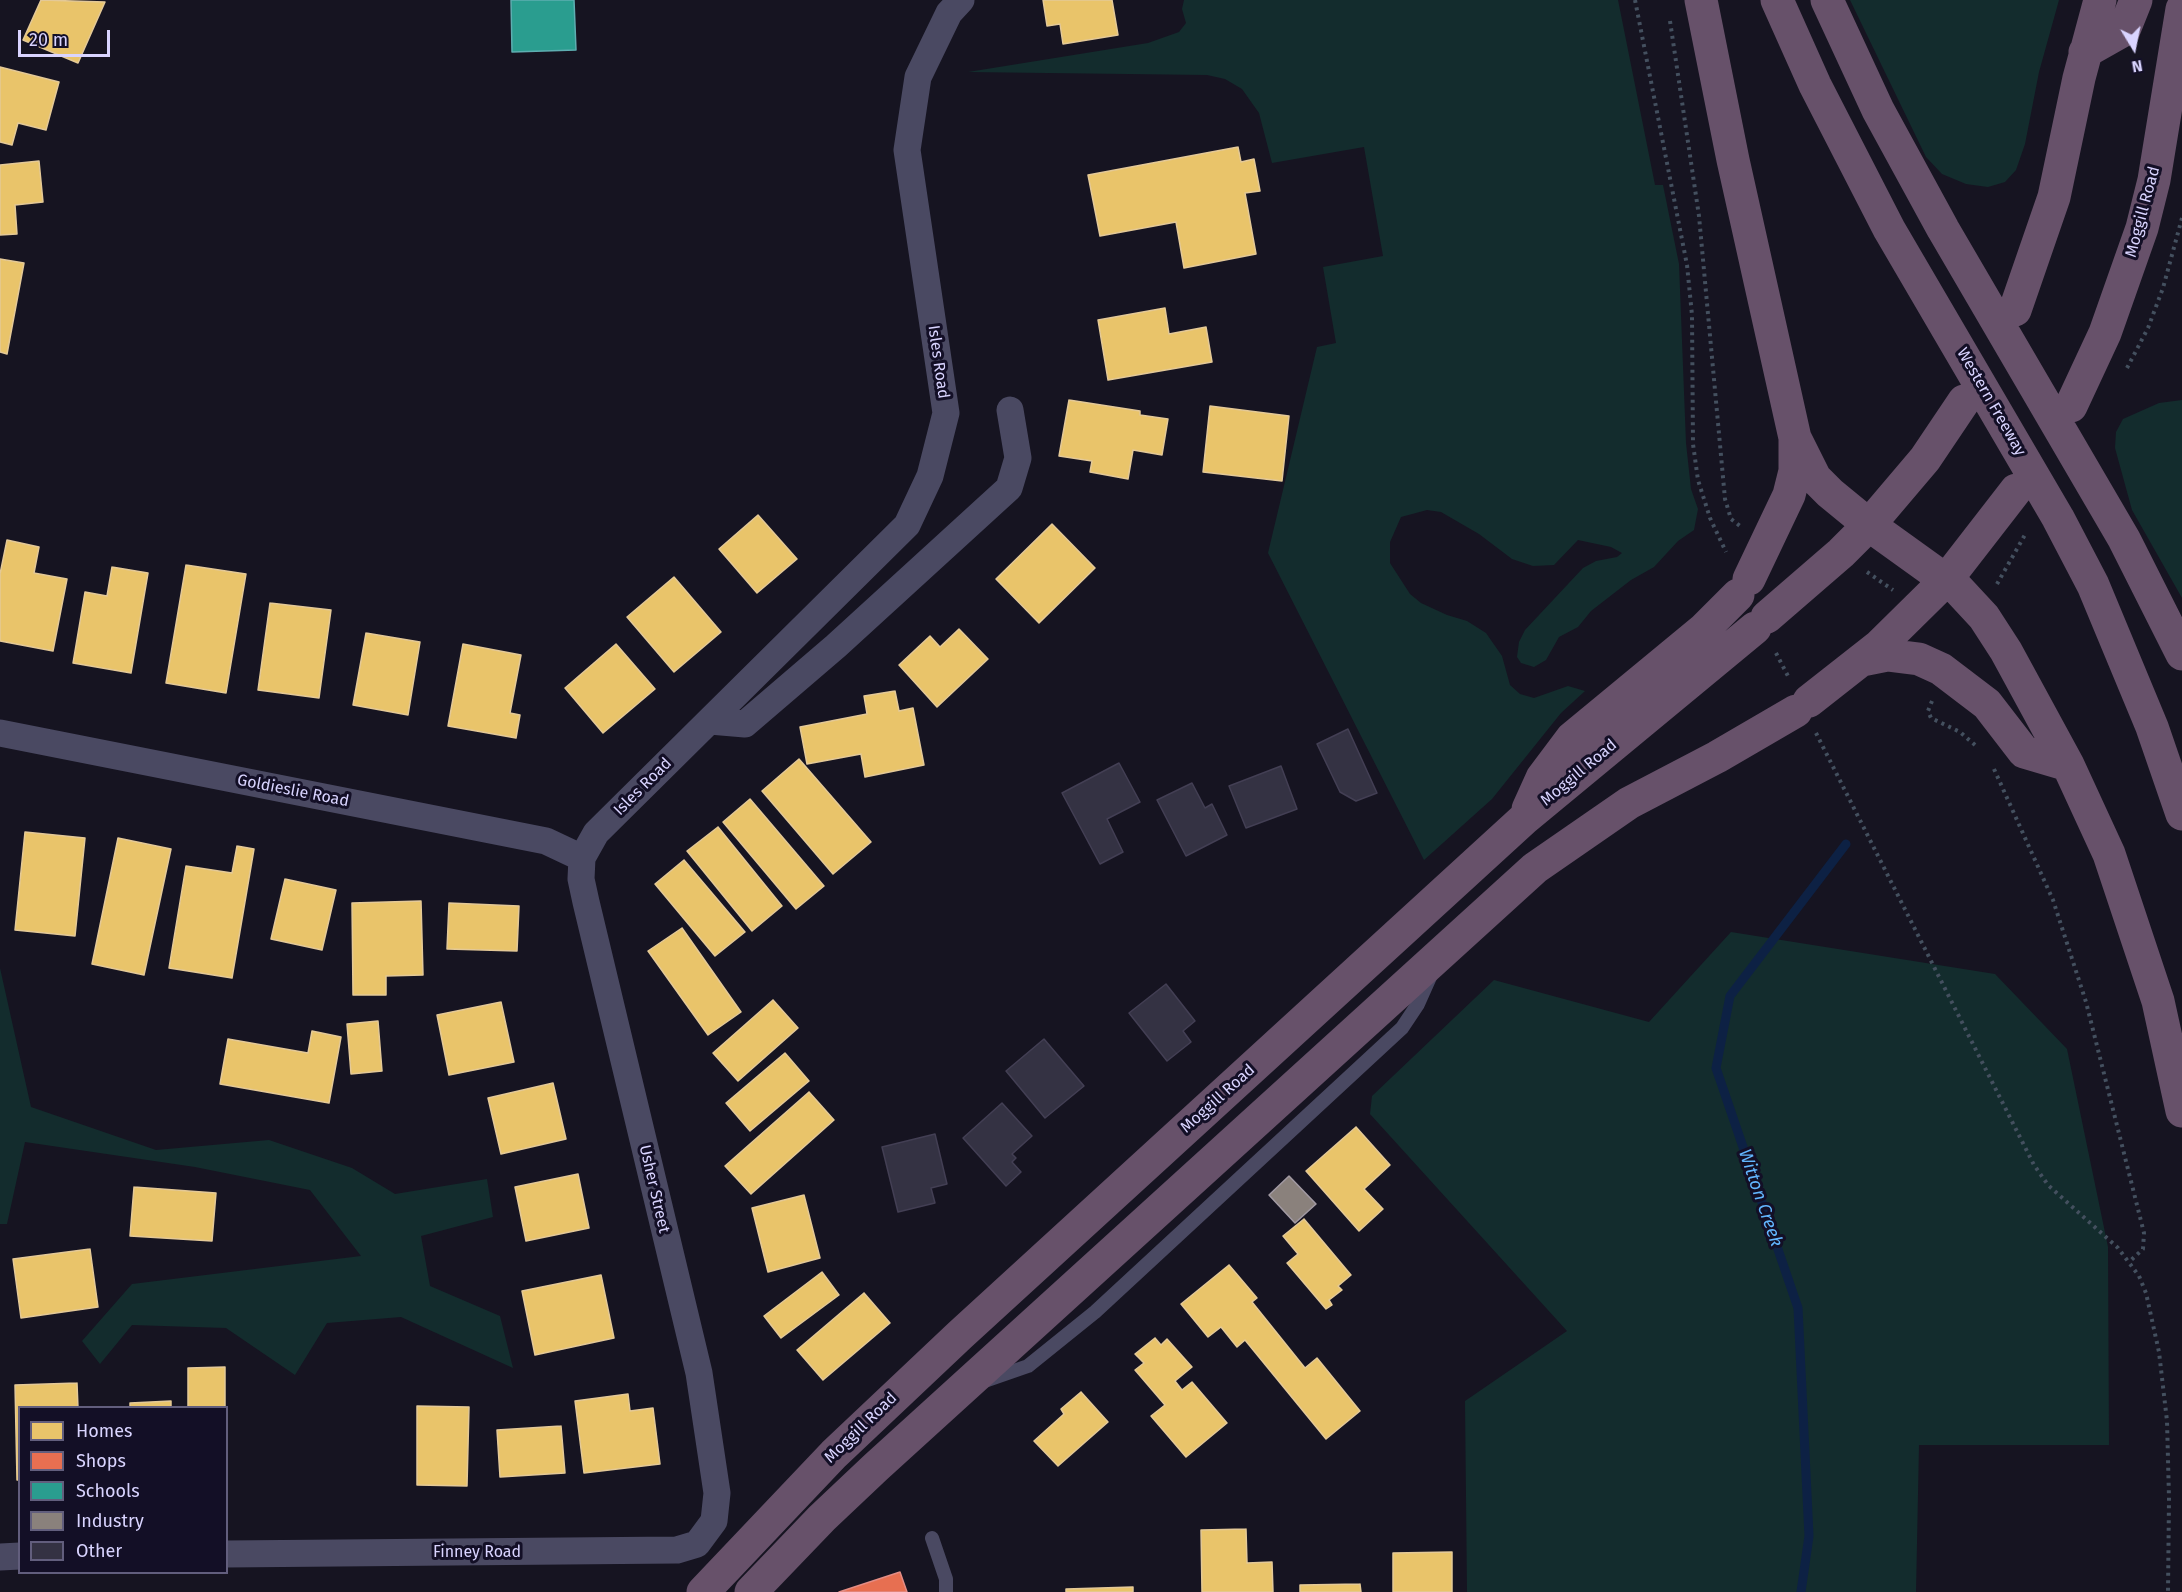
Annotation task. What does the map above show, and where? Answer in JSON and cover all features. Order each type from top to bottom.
[{"type":"highway","points":[[1524,819],[1542,778],[1572,738],[1704,629],[1744,587],[1789,495],[1796,471],[1795,438],[1733,160],[1701,0]]},
{"type":"highway","name":"Western Freeway","points":[[1777,0],[1850,157],[1889,229],[2058,518],[2093,585],[2152,727],[2182,814]]},
{"type":"highway","points":[[1827,0],[1878,110],[1943,230],[2085,472],[2160,607],[2182,654]]},
{"type":"highway","points":[[2015,310],[2054,198],[2085,52],[2100,0]]},
{"type":"highway","points":[[2085,52],[2124,30],[2136,0]]},
{"type":"highway","name":"Moggill Road","points":[[2071,406],[2105,333],[2142,228],[2154,180],[2182,9]]},
{"type":"highway","name":"Moggill Road","points":[[703,1592],[834,1454],[915,1376],[1524,819],[1841,553],[1869,525],[1925,459],[1964,401]]},
{"type":"highway","points":[[1795,438],[1815,478],[1869,525],[1947,579],[1984,617],[2006,651],[2068,765],[2109,854],[2158,1001],[2182,1111]]},
{"type":"highway","points":[[752,1592],[822,1518],[1534,867],[1629,803],[1718,757],[1803,706],[1862,660],[1947,579],[2016,490]]},
{"type":"highway","points":[[1862,660],[1887,656],[1919,659],[1932,664],[1948,673],[1987,704],[2024,752],[2068,765]]},
{"type":"street","name":"Isles Road","points":[[582,858],[596,833],[907,525],[930,476],[946,413],[908,150],[918,77],[949,13],[961,0]]},
{"type":"street","points":[[710,721],[745,724],[837,646],[1009,488],[1018,458],[1010,410]]},
{"type":"street","name":"Goldieslie Road","points":[[0,733],[546,841],[582,858]]},
{"type":"street","name":"Usher Street","points":[[582,858],[581,879],[586,903],[699,1373],[717,1493],[714,1521]]},
{"type":"street","name":"Finney Road","points":[[228,1554],[677,1550],[697,1544],[714,1521]]},
{"type":"street","points":[[0,1557],[18,1556]]},
{"type":"lane","points":[[932,1538],[946,1579],[946,1592]]},
{"type":"path","points":[[1635,0],[1672,183]]},
{"type":"path","points":[[1670,15],[1674,56],[1700,216],[1725,498],[1727,510],[1738,526]]},
{"type":"path","points":[[1841,553],[1918,608]]},
{"type":"path","points":[[1928,707],[1931,718],[1960,732],[1979,750]]},
{"type":"path","points":[[1993,767],[2053,900],[2086,1002],[2144,1233],[2143,1249],[2129,1262]]},
{"type":"path","points":[[2027,1153],[2048,1185],[2118,1248],[2139,1276],[2146,1293],[2163,1376],[2169,1463],[2168,1592]]},
{"type":"green space","points":[[1184,0],[1618,0],[1655,185],[1663,185],[1679,264],[1686,443],[1691,489],[1698,509],[1694,530],[1678,541],[1654,567],[1631,580],[1591,611],[1578,627],[1559,637],[1546,660],[1534,667],[1521,663],[1517,657],[1519,642],[1525,630],[1583,568],[1596,561],[1617,557],[1622,553],[1611,547],[1578,540],[1554,565],[1533,566],[1512,559],[1479,534],[1441,512],[1427,510],[1401,517],[1390,542],[1390,563],[1410,594],[1421,603],[1467,621],[1486,633],[1502,656],[1510,685],[1520,694],[1534,698],[1568,686],[1585,691],[1561,713],[1492,799],[1424,860],[1268,553],[1317,347],[1336,343],[1323,267],[1383,256],[1364,147],[1272,163],[1259,113],[1242,89],[1225,79],[1207,75],[968,72],[1148,43],[1179,32],[1186,23],[1182,9]]},
{"type":"green space","points":[[1850,0],[2059,0],[2039,72],[2025,144],[2016,170],[2005,182],[1988,187],[1966,184],[1942,174],[1926,157]]},
{"type":"green space","points":[[2182,400],[2182,598],[2132,510],[2115,448],[2116,432],[2123,419],[2159,403]]},
{"type":"green space","points":[[1731,932],[1995,974],[2067,1049],[2108,1247],[2109,1445],[1919,1445],[1916,1592],[1467,1592],[1465,1401],[1567,1331],[1370,1114],[1372,1096],[1494,980],[1649,1022]]},
{"type":"green space","points":[[0,968],[31,1107],[156,1150],[269,1140],[352,1168],[395,1194],[487,1179],[493,1217],[421,1236],[430,1286],[500,1316],[513,1368],[401,1317],[327,1323],[295,1375],[226,1328],[132,1325],[100,1364],[82,1341],[132,1284],[361,1256],[310,1190],[195,1167],[25,1142],[7,1224],[0,1224]]},
{"type":"building: Homes","points":[[41,0],[105,2],[78,63],[23,40]]},
{"type":"building: Homes","points":[[1043,0],[1112,0],[1118,35],[1063,44],[1060,24],[1047,26]]},
{"type":"building: Homes","points":[[0,67],[59,82],[46,130],[18,123],[12,145],[0,142]]},
{"type":"building: Homes","points":[[1238,147],[1241,162],[1254,159],[1260,191],[1245,193],[1256,254],[1184,268],[1176,222],[1100,236],[1088,175]]},
{"type":"building: Homes","points":[[39,161],[43,202],[15,205],[17,234],[0,235],[0,165]]},
{"type":"building: Homes","points":[[0,259],[24,263],[7,354],[0,352]]},
{"type":"building: Homes","points":[[1165,308],[1169,334],[1206,327],[1212,362],[1108,380],[1098,320]]},
{"type":"building: Homes","points":[[1069,400],[1140,411],[1140,415],[1168,419],[1162,455],[1133,450],[1128,479],[1090,472],[1092,461],[1059,456]]},
{"type":"building: Homes","points":[[1210,406],[1289,416],[1282,481],[1203,472]]},
{"type":"building: Homes","points":[[758,515],[797,559],[757,593],[719,549]]},
{"type":"building: Homes","points":[[1052,524],[1095,568],[1039,623],[996,579]]},
{"type":"building: Homes","points":[[7,540],[39,547],[34,573],[67,579],[53,651],[0,641],[0,574]]},
{"type":"building: Homes","points":[[186,565],[246,574],[226,693],[166,683]]},
{"type":"building: Homes","points":[[112,567],[148,573],[131,673],[73,663],[85,592],[107,596]]},
{"type":"building: Homes","points":[[674,577],[721,632],[674,672],[627,617]]},
{"type":"building: Homes","points":[[270,603],[331,610],[319,698],[258,690]]},
{"type":"building: Homes","points":[[959,629],[988,659],[937,707],[899,665],[930,636],[940,647]]},
{"type":"building: Homes","points":[[366,633],[420,642],[408,715],[353,705]]},
{"type":"building: Homes","points":[[463,644],[521,655],[510,713],[520,715],[516,738],[448,726]]},
{"type":"building: Homes","points":[[616,644],[655,689],[603,733],[565,688]]},
{"type":"building: Homes","points":[[895,691],[899,711],[913,708],[924,765],[865,777],[861,754],[807,764],[800,727],[867,714],[864,696]]},
{"type":"building: Homes","points":[[799,759],[871,842],[833,874],[762,791]]},
{"type":"building: Homes","points":[[750,799],[824,886],[796,909],[723,822]]},
{"type":"building: Homes","points":[[718,827],[782,906],[752,931],[687,851]]},
{"type":"building: Homes","points":[[25,832],[85,838],[75,936],[15,930]]},
{"type":"building: Homes","points":[[118,838],[171,849],[144,975],[92,964]]},
{"type":"building: Homes","points":[[237,846],[254,849],[232,978],[169,968],[186,866],[232,873]]},
{"type":"building: Homes","points":[[684,860],[745,932],[715,956],[655,884]]},
{"type":"building: Homes","points":[[285,879],[336,890],[322,950],[271,939]]},
{"type":"building: Homes","points":[[421,901],[423,975],[386,976],[386,995],[353,995],[352,903]]},
{"type":"building: Homes","points":[[449,903],[519,906],[517,951],[447,949]]},
{"type":"building: Homes","points":[[682,928],[741,1012],[708,1035],[648,951]]},
{"type":"building: Homes","points":[[773,1000],[798,1028],[738,1081],[713,1053]]},
{"type":"building: Homes","points":[[501,1002],[514,1062],[449,1075],[437,1015]]},
{"type":"building: Homes","points":[[378,1021],[382,1071],[351,1074],[347,1024]]},
{"type":"building: Homes","points":[[312,1031],[341,1037],[329,1103],[220,1084],[228,1039],[308,1053]]},
{"type":"building: Homes","points":[[785,1053],[809,1081],[750,1131],[726,1103]]},
{"type":"building: Homes","points":[[553,1083],[566,1139],[501,1154],[488,1098]]},
{"type":"building: Homes","points":[[809,1092],[834,1120],[751,1194],[725,1166]]},
{"type":"building: Homes","points":[[1356,1127],[1390,1165],[1364,1189],[1383,1209],[1359,1231],[1306,1171]]},
{"type":"building: Homes","points":[[578,1174],[589,1228],[526,1241],[515,1187]]},
{"type":"building: Homes","points":[[134,1187],[216,1193],[212,1241],[130,1236]]},
{"type":"building: Homes","points":[[804,1195],[820,1258],[768,1272],[752,1208]]},
{"type":"building: Homes","points":[[1304,1219],[1351,1275],[1338,1286],[1342,1290],[1329,1300],[1332,1305],[1326,1309],[1287,1263],[1298,1254],[1283,1236]]},
{"type":"building: Homes","points":[[90,1249],[98,1307],[21,1318],[13,1259]]},
{"type":"building: Homes","points":[[1229,1265],[1257,1298],[1252,1302],[1305,1368],[1317,1358],[1360,1411],[1326,1439],[1245,1340],[1237,1347],[1221,1327],[1208,1337],[1181,1304]]},
{"type":"building: Homes","points":[[822,1272],[839,1295],[781,1338],[764,1316]]},
{"type":"building: Homes","points":[[601,1275],[614,1338],[535,1355],[522,1291]]},
{"type":"building: Homes","points":[[864,1293],[890,1323],[823,1380],[797,1350]]},
{"type":"building: Homes","points":[[1155,1338],[1161,1345],[1167,1339],[1192,1367],[1175,1381],[1182,1390],[1192,1382],[1227,1423],[1186,1457],[1151,1416],[1165,1405],[1135,1370],[1144,1363],[1135,1354]]},
{"type":"building: Homes","points":[[225,1367],[225,1406],[188,1406],[188,1368]]},
{"type":"building: Homes","points":[[77,1383],[78,1406],[18,1406],[18,1480],[17,1480],[15,1385]]},
{"type":"building: Homes","points":[[1081,1392],[1108,1422],[1058,1466],[1034,1441],[1064,1414],[1061,1409]]},
{"type":"building: Homes","points":[[628,1394],[630,1411],[653,1408],[660,1464],[584,1473],[575,1401]]},
{"type":"building: Homes","points":[[171,1401],[171,1406],[130,1406],[130,1403]]},
{"type":"building: Homes","points":[[417,1406],[469,1407],[467,1486],[417,1485]]},
{"type":"building: Homes","points":[[561,1426],[565,1473],[500,1477],[497,1430]]},
{"type":"building: Homes","points":[[1246,1529],[1247,1563],[1272,1562],[1273,1592],[1202,1592],[1201,1530]]},
{"type":"building: Homes","points":[[1452,1552],[1452,1592],[1393,1592],[1393,1553]]},
{"type":"building: Homes","points":[[1360,1584],[1361,1592],[1300,1592],[1300,1585]]},
{"type":"building: Homes","points":[[1133,1587],[1133,1592],[1066,1592],[1066,1589]]},
{"type":"building: Shops","points":[[900,1572],[907,1592],[839,1592]]},
{"type":"building: Schools","points":[[511,0],[574,0],[576,50],[512,52]]},
{"type":"building: Industry","points":[[1289,1176],[1316,1204],[1295,1223],[1269,1195]]},
{"type":"building: Other","points":[[1348,729],[1377,793],[1356,801],[1340,792],[1317,744]]},
{"type":"building: Other","points":[[1119,763],[1140,802],[1107,819],[1123,852],[1100,864],[1062,793]]},
{"type":"building: Other","points":[[1281,766],[1297,809],[1246,828],[1229,786]]},
{"type":"building: Other","points":[[1192,783],[1205,808],[1212,804],[1227,835],[1186,856],[1157,800]]},
{"type":"building: Other","points":[[1166,984],[1195,1021],[1183,1031],[1191,1042],[1167,1061],[1129,1013]]},
{"type":"building: Other","points":[[1044,1039],[1084,1086],[1045,1118],[1006,1071]]},
{"type":"building: Other","points":[[1002,1103],[1032,1136],[1012,1154],[1016,1158],[1012,1162],[1021,1172],[1006,1186],[963,1138]]},
{"type":"building: Other","points":[[935,1134],[947,1184],[931,1188],[935,1203],[898,1212],[882,1147]]},
{"type":"waterway","name":"Witton Creek","points":[[1801,1592],[1809,1536],[1798,1308],[1716,1068],[1730,996],[1846,844]]}]
